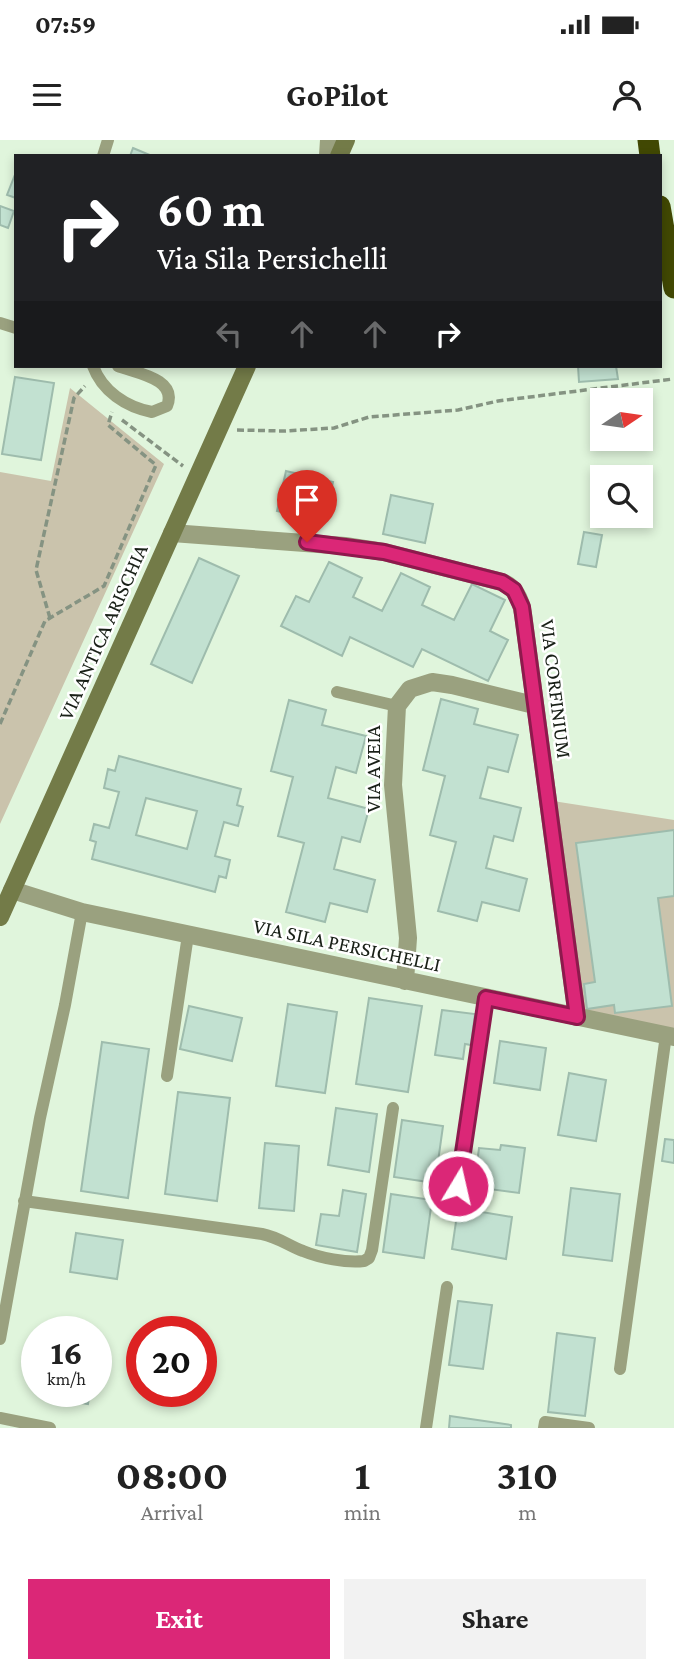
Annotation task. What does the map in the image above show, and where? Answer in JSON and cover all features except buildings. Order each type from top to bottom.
[{"type":"highway","points":[[662,218],[674,288]]},
{"type":"main road","name":"VIA ANTICA ARISCHIA","points":[[0,917],[246,368]]},
{"type":"street","name":"VIA CORFINIUM","points":[[172,533],[345,546],[384,552],[507,583],[518,595],[522,607],[577,1017]]},
{"type":"street","name":"VIA AVEIA","points":[[405,981],[408,939],[393,785],[397,706],[410,689],[432,682],[534,705]]},
{"type":"street","name":"VIA SILA PERSICHELLI","points":[[12,890],[82,912],[670,1036]]},
{"type":"lane","points":[[95,370],[105,387],[117,397],[152,412],[164,409],[170,399],[167,388],[161,382],[123,368]]},
{"type":"lane","points":[[337,692],[397,706]]},
{"type":"lane","points":[[0,1339],[24,1201],[82,912]]},
{"type":"lane","points":[[167,1076],[188,935]]},
{"type":"lane","points":[[458,1186],[486,998]]},
{"type":"lane","points":[[620,1369],[670,1036]]},
{"type":"lane","points":[[24,1201],[262,1234],[282,1239],[302,1251],[364,1261],[369,1258],[372,1250],[393,1108]]},
{"type":"lane","points":[[426,1428],[447,1287]]},
{"type":"lane","points":[[0,1418],[50,1428]]},
{"type":"lane","points":[[544,1428],[545,1422],[589,1428]]},
{"type":"path","points":[[50,618],[36,570],[74,398],[95,370]]},
{"type":"path","points":[[218,432],[334,428],[369,417],[458,410],[498,401],[673,379]]},
{"type":"path","points":[[0,724],[44,621],[104,586],[156,465],[108,425],[117,397]]},
{"type":"path","points":[[112,413],[181,465],[199,473]]},
{"type":"shaded area","points":[[70,388],[164,464],[0,824],[0,472],[51,481]]},
{"type":"shaded area","points":[[553,801],[674,820],[674,1029],[581,1011]]},
{"type":"route","points":[[307,542],[384,552],[502,582],[514,590],[521,601],[577,1017],[486,998],[458,1186]]}]
